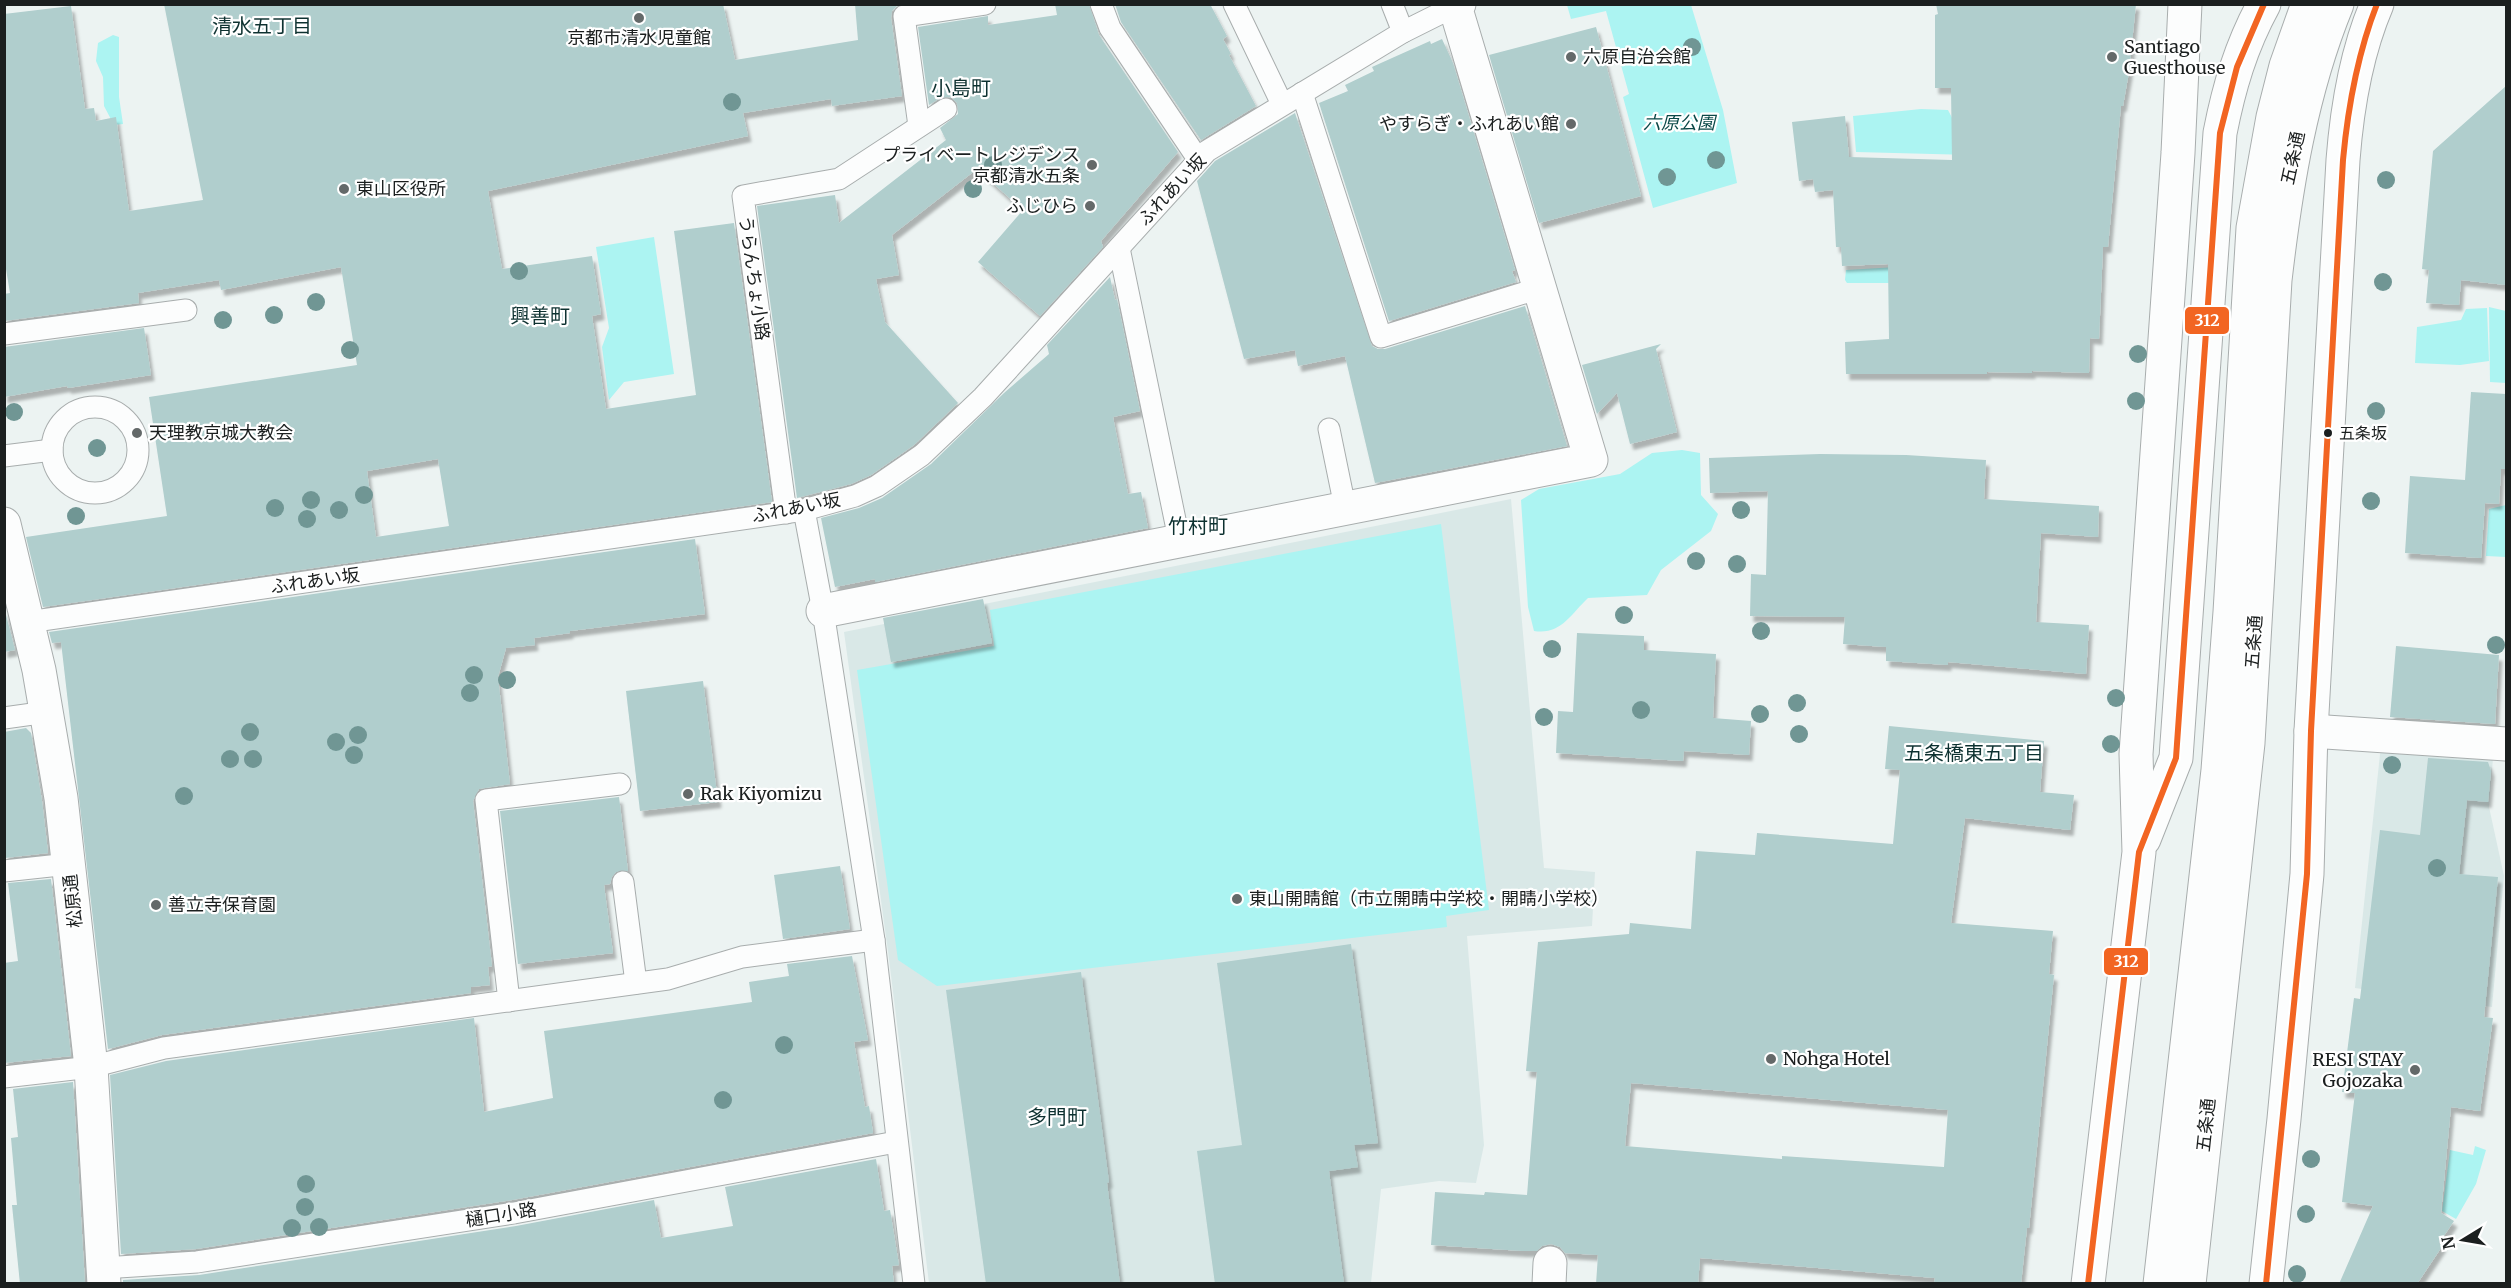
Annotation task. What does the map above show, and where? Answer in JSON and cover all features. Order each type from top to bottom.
[{"type":"main road","points":[[2088,1284],[2139,852],[2136,754],[2176,177],[2185,4]]},
{"type":"main road","points":[[2139,852],[2176,758],[2213,198],[2220,133],[2226,97],[2237,62],[2264,4]]},
{"type":"main road","name":"五条通","points":[[2160,1284],[2218,770],[2253,228],[2273,117],[2286,66],[2308,4]]},
{"type":"main road","name":"五条通","points":[[2188,1284],[2248,743],[2275,280],[2281,225],[2306,101],[2337,4]]},
{"type":"main road","points":[[2266,1284],[2307,873],[2311,731],[2344,149],[2357,71],[2370,21],[2377,4]]},
{"type":"main road","points":[[823,611],[1179,539],[1592,460],[1457,5]]},
{"type":"main road","name":"松原通","points":[[4,524],[28,622],[61,798],[91,1067],[103,1276]]},
{"type":"main road","points":[[2311,731],[2506,744]]},
{"type":"lane","points":[[919,126],[904,16],[985,4]]},
{"type":"lane","points":[[1101,4],[1110,28],[1198,159]]},
{"type":"lane","points":[[1234,4],[1282,104]]},
{"type":"lane","points":[[1392,4],[1403,32]]},
{"type":"lane","name":"ふれあい坂","points":[[28,622],[795,511],[833,503],[877,486],[921,455],[983,397],[1207,151],[1403,32],[1457,5]]},
{"type":"lane","points":[[1302,93],[1382,337],[1540,288]]},
{"type":"lane","name":"うらんちょ小路","points":[[795,511],[743,196],[839,178],[946,109]]},
{"type":"lane","points":[[1119,248],[1179,539]]},
{"type":"lane","points":[[4,334],[186,310]]},
{"type":"lane","points":[[98,407],[114,411],[128,422],[139,446],[136,464],[128,479],[114,489],[97,494],[80,492],[65,482],[55,468],[52,450],[56,433],[65,419],[80,409],[98,407]]},
{"type":"lane","points":[[1329,429],[1345,507]]},
{"type":"lane","points":[[4,456],[52,450]]},
{"type":"lane","points":[[795,511],[823,611],[874,940],[914,1284]]},
{"type":"lane","points":[[4,718],[46,712]]},
{"type":"lane","points":[[509,1001],[486,800],[620,784]]},
{"type":"lane","points":[[4,871],[69,864]]},
{"type":"lane","points":[[623,882],[636,984]]},
{"type":"lane","points":[[4,1077],[91,1067],[164,1048],[668,979],[742,957],[874,940]]},
{"type":"lane","name":"樋口小路","points":[[103,1276],[502,1215],[896,1142]]},
{"type":"shaded area","name":"東山開睛館（市立開睛中学校・開睛小学校）","points":[[1511,499],[1544,868],[1595,872],[1592,926],[1467,936],[1484,1145],[1476,1183],[1439,1181],[1381,1189],[1371,1283],[929,1283],[888,951],[844,632]]},
{"type":"shaded area","points":[[2381,745],[2493,758],[2489,807],[2504,876],[2492,1007],[2355,988]]},
{"type":"green space","name":"六原公園","points":[[1567,5],[1691,5],[1723,110],[1737,183],[1653,208],[1623,97],[1629,94],[1606,11],[1571,19]]},
{"type":"green space","points":[[113,35],[119,37],[119,97],[123,124],[114,125],[104,106],[103,77],[96,61],[98,43]]},
{"type":"green space","points":[[1921,109],[1948,110],[1971,155],[1856,152],[1853,116]]},
{"type":"green space","points":[[654,237],[674,374],[624,382],[609,400],[602,347],[609,328],[596,247]]},
{"type":"green space","points":[[1913,266],[1928,283],[1847,283],[1845,280],[1846,270]]},
{"type":"green space","points":[[2489,307],[2506,311],[2506,383],[2490,382]]},
{"type":"green space","points":[[2487,308],[2489,361],[2460,365],[2415,363],[2417,327],[2461,320],[2466,309]]},
{"type":"green space","points":[[1682,450],[1700,453],[1701,495],[1718,514],[1711,531],[1661,570],[1647,595],[1588,598],[1558,627],[1551,630],[1534,631],[1528,607],[1521,500],[1539,489],[1620,474],[1652,453]]},
{"type":"green space","points":[[2506,505],[2506,557],[2486,556],[2489,509]]},
{"type":"green space","points":[[1441,524],[1489,910],[1446,916],[1447,927],[937,986],[898,960],[857,670],[994,646],[990,610]]},
{"type":"green space","points":[[2475,1146],[2486,1150],[2476,1184],[2456,1219],[2442,1211],[2450,1150],[2473,1155]]},
{"type":"building","points":[[164,4],[723,4],[735,60],[858,40],[855,4],[899,4],[892,11],[891,18],[902,96],[832,106],[831,99],[743,113],[748,136],[488,191],[502,269],[592,256],[601,314],[592,316],[606,409],[696,395],[674,231],[734,223],[772,502],[43,607],[26,537],[167,516],[149,397],[357,365],[341,267],[221,290],[219,280],[138,293],[139,303],[4,321],[4,294],[10,293],[4,257],[4,14],[71,6],[85,109],[94,108],[96,121],[116,117],[129,211],[203,200]],"holes":[[[438,459],[449,526],[376,537],[367,471]]]},
{"type":"building","points":[[1055,4],[1089,4],[1099,35],[1178,152],[1101,241],[1103,247],[1040,316],[978,262],[1023,210],[977,169],[892,235],[899,275],[876,279],[885,322],[958,403],[914,445],[871,475],[851,484],[797,498],[757,206],[835,195],[839,223],[946,140],[940,128],[958,114],[957,103],[951,97],[940,98],[929,105],[918,27],[988,16],[988,25],[1057,15]]},
{"type":"building","points":[[1115,4],[1210,4],[1227,36],[1223,39],[1231,54],[1229,55],[1256,106],[1201,140],[1121,22]]},
{"type":"building","points":[[1936,4],[2136,4],[2129,72],[2123,106],[2121,106],[2108,247],[2103,247],[2099,339],[2090,338],[2089,373],[2032,371],[2032,373],[1987,372],[1987,374],[1846,374],[1845,342],[1889,339],[1888,264],[1842,266],[1841,247],[1836,247],[1833,190],[1815,192],[1813,179],[1799,181],[1792,122],[1845,116],[1849,157],[1952,160],[1951,88],[1935,88],[1935,15],[1938,14]]},
{"type":"building","name":"やすらぎ・ふれあい館","points":[[1596,27],[1641,196],[1539,223],[1489,55]]},
{"type":"building","points":[[1442,39],[1453,63],[1515,270],[1512,271],[1516,282],[1389,321],[1319,103],[1348,91],[1345,85],[1374,71],[1372,67],[1430,41],[1431,44]]},
{"type":"building","points":[[2506,86],[2506,285],[2461,280],[2459,305],[2426,303],[2429,270],[2422,269],[2433,151]]},
{"type":"building","points":[[1295,113],[1372,346],[1385,349],[1525,306],[1567,446],[1375,483],[1345,356],[1298,366],[1295,350],[1244,359],[1197,181],[1215,161]]},
{"type":"building","points":[[1110,277],[1115,300],[1117,299],[1140,411],[1113,417],[1128,494],[1141,492],[1148,528],[875,582],[875,579],[835,587],[821,518],[859,508],[882,498],[931,464],[1004,393],[1049,354],[1047,345]]},
{"type":"building","points":[[144,328],[151,375],[4,397],[4,347]]},
{"type":"building","points":[[1661,344],[1656,349],[1677,432],[1630,444],[1617,393],[1597,414],[1582,365]]},
{"type":"building","points":[[2471,392],[2506,394],[2506,469],[2501,469],[2499,504],[2485,503],[2481,558],[2405,553],[2410,476],[2465,480]]},
{"type":"building","points":[[1820,454],[1906,455],[1986,460],[1984,499],[2099,506],[2098,537],[2041,533],[2036,622],[2089,625],[2086,674],[1948,662],[1948,665],[1886,661],[1886,647],[1843,644],[1845,617],[1750,616],[1751,574],[1766,575],[1768,491],[1710,493],[1709,458]]},
{"type":"building","points":[[695,539],[705,614],[570,631],[570,633],[534,638],[535,645],[506,648],[498,677],[510,784],[479,789],[473,801],[492,966],[488,967],[490,985],[471,987],[471,993],[162,1035],[108,1049],[61,642],[52,643],[49,632]]},
{"type":"building","points":[[983,599],[992,643],[891,662],[883,618]]},
{"type":"building","points":[[4,607],[15,650],[4,652]]},
{"type":"building","points":[[1577,633],[1644,636],[1644,650],[1716,654],[1713,718],[1751,721],[1749,755],[1684,751],[1683,761],[1556,753],[1558,711],[1573,712]]},
{"type":"building","points":[[2396,646],[2499,655],[2495,724],[2390,717]]},
{"type":"building","points":[[703,681],[718,802],[640,811],[626,691]]},
{"type":"building","points":[[1889,726],[2044,741],[2040,792],[2074,795],[2070,830],[1965,818],[1951,923],[2053,931],[2049,974],[2054,975],[2029,1228],[2027,1228],[2021,1284],[1934,1284],[1935,1278],[1700,1258],[1698,1284],[1596,1284],[1598,1255],[1565,1253],[1560,1247],[1551,1244],[1542,1246],[1537,1251],[1431,1245],[1435,1192],[1527,1195],[1537,1072],[1526,1071],[1538,942],[1629,934],[1630,923],[1691,929],[1696,851],[1755,855],[1757,833],[1893,844],[1900,770],[1885,769]],"holes":[[[1631,1083],[1948,1110],[1944,1167],[1782,1156],[1782,1159],[1625,1146]]]},
{"type":"building","points":[[26,728],[31,733],[48,853],[5,858],[4,732]]},
{"type":"building","points":[[2428,758],[2488,762],[2491,771],[2488,802],[2467,800],[2459,874],[2498,877],[2484,1017],[2493,1018],[2480,1111],[2451,1107],[2441,1213],[2454,1221],[2439,1243],[2443,1245],[2417,1284],[2339,1284],[2373,1206],[2342,1202],[2355,1093],[2342,1092],[2354,998],[2360,999],[2380,830],[2420,835]]},
{"type":"building","points":[[619,797],[628,871],[616,872],[610,884],[604,885],[613,953],[518,964],[500,811]]},
{"type":"building","points":[[840,866],[850,929],[783,939],[774,875]]},
{"type":"building","points":[[51,879],[71,1056],[4,1063],[4,963],[18,961],[8,883]]},
{"type":"building","points":[[1351,944],[1378,1143],[1354,1145],[1358,1167],[1329,1171],[1344,1284],[1215,1284],[1197,1151],[1242,1145],[1217,963]]},
{"type":"building","points":[[852,956],[868,1040],[854,1042],[865,1107],[869,1106],[873,1133],[512,1200],[196,1249],[121,1254],[110,1075],[166,1061],[474,1018],[484,1112],[553,1098],[544,1031],[752,1002],[749,982],[789,976],[787,964]]},
{"type":"building","points":[[1081,972],[1120,1284],[986,1284],[946,990]]},
{"type":"building","points":[[73,1082],[85,1284],[20,1284],[12,1205],[17,1205],[11,1138],[18,1137],[13,1089]]},
{"type":"building","points":[[876,1159],[884,1211],[890,1210],[899,1265],[892,1266],[894,1284],[123,1284],[123,1280],[199,1275],[516,1226],[654,1200],[661,1238],[733,1226],[725,1187]]},
{"type":"transit line","name":"312","points":[[2088,1284],[2139,852],[2176,758],[2220,133],[2237,67],[2264,4]]},
{"type":"transit line","name":"312","points":[[2266,1284],[2307,874],[2311,731],[2343,160],[2354,81],[2377,4]]},
{"type":"place","name":"京都市清水児童館","points":[[639,18]]},
{"type":"place","name":"六原自治会館","points":[[1571,57]]},
{"type":"place","name":"Santiago Guesthouse","points":[[2112,57]]},
{"type":"place","name":"やすらぎ・ふれあい館","points":[[1571,124]]},
{"type":"place","name":"プライベートレジデンス 京都清水五条","points":[[1092,165]]},
{"type":"place","name":"東山区役所","points":[[344,189]]},
{"type":"place","name":"ふじひら","points":[[1090,206]]},
{"type":"place","name":"天理教京城大教会","points":[[137,433]]},
{"type":"place","name":"五条坂","points":[[2328,433]]},
{"type":"place","name":"Rak Kiyomizu","points":[[688,794]]},
{"type":"place","name":"東山開睛館（市立開睛中学校・開睛小学校）","points":[[1237,899]]},
{"type":"place","name":"善立寺保育園","points":[[156,905]]},
{"type":"place","name":"Nohga Hotel","points":[[1771,1059]]},
{"type":"place","name":"RESI STAY Gojozaka","points":[[2415,1070]]},
{"type":"district","name":"清水五丁目","points":[[262,26]]},
{"type":"district","name":"小島町","points":[[961,88]]},
{"type":"district","name":"興善町","points":[[540,316]]},
{"type":"district","name":"竹村町","points":[[1198,526]]},
{"type":"district","name":"五条橋東五丁目","points":[[1974,753]]},
{"type":"district","name":"多門町","points":[[1057,1117]]}]
